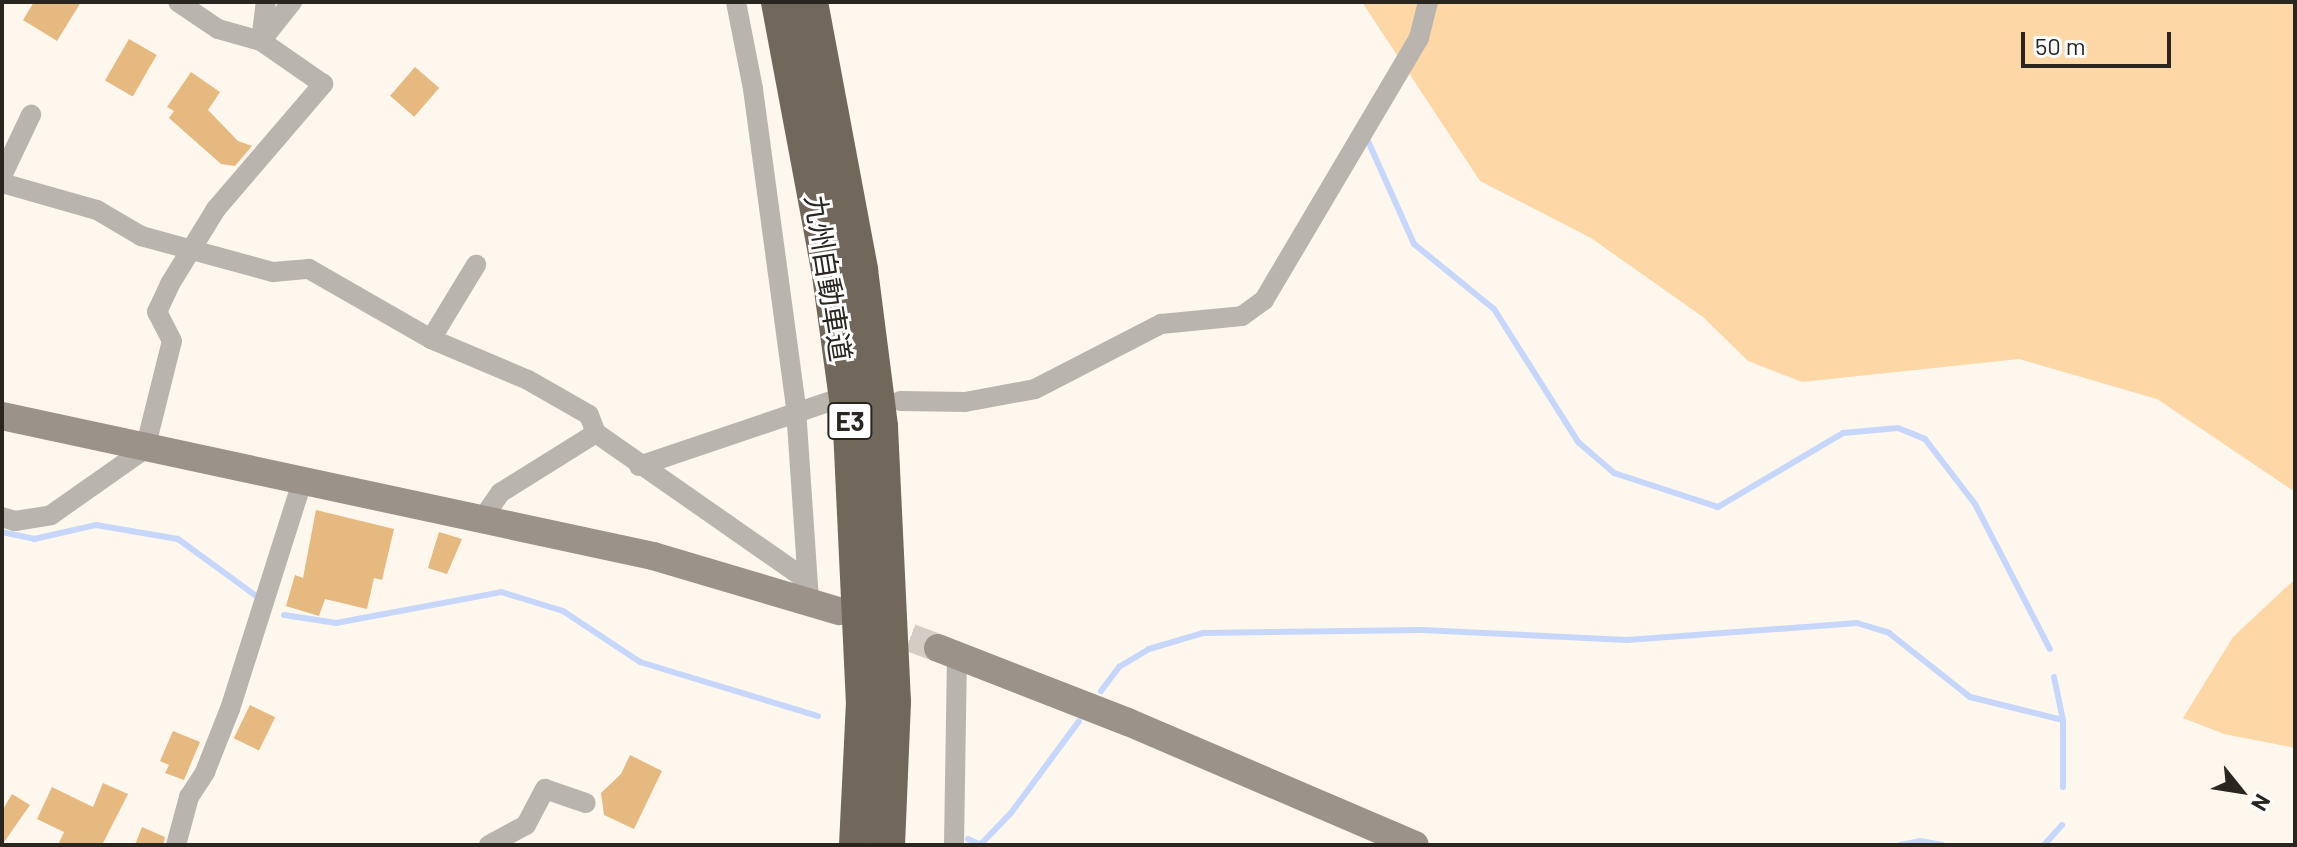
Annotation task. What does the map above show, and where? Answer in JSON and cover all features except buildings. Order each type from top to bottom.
[{"type":"highway","name":"九州自動車道","points":[[779,2],[830,275],[851,429],[861,569],[864,702],[857,845]]},
{"type":"highway","name":"九州自動車道","points":[[810,2],[860,270],[880,427],[893,702],[887,845]]},
{"type":"street","points":[[2,517],[15,521],[51,515],[145,449],[172,341],[157,312],[216,209],[323,84],[261,41],[218,29],[178,2]]},
{"type":"street","points":[[261,41],[266,2]]},
{"type":"street","points":[[261,41],[292,2]]},
{"type":"street","points":[[736,2],[753,89],[796,409],[808,590]]},
{"type":"street","points":[[900,401],[965,402],[1035,389],[1161,324],[1242,316],[1264,300],[1419,38],[1428,2]]},
{"type":"street","points":[[2,176],[31,115]]},
{"type":"street","points":[[2,183],[97,210],[141,236],[273,272],[309,269],[431,339],[528,380],[589,415],[596,433],[839,611]]},
{"type":"street","points":[[431,339],[476,265]]},
{"type":"street","points":[[639,466],[796,409],[831,401]]},
{"type":"street","points":[[2,416],[808,590]]},
{"type":"street","points":[[482,519],[500,493],[596,433]]},
{"type":"street","points":[[176,845],[189,797],[205,772],[235,695],[303,479]]},
{"type":"street","points":[[954,845],[948,652],[1128,722],[1415,845]]},
{"type":"street","points":[[489,845],[526,825],[545,789],[586,803]]},
{"type":"shaded area","points":[[1362,2],[2295,2],[2295,492],[2157,399],[2019,359],[1802,382],[1748,361],[1703,317],[1591,238],[1480,181]]},
{"type":"shaded area","points":[[2295,579],[2295,748],[2224,734],[2183,718],[2233,637]]},
{"type":"waterway","points":[[1368,141],[1414,244],[1494,309],[1578,442],[1614,473],[1718,507],[1843,433],[1898,428],[1925,439],[1975,504],[2050,649]]},
{"type":"waterway","points":[[2,532],[34,539],[96,525],[178,539],[259,598]]},
{"type":"waterway","points":[[284,615],[336,623],[501,592],[563,611],[640,662],[818,716]]},
{"type":"waterway","points":[[1101,691],[1119,667],[1149,649],[1203,633],[1422,630],[1627,640],[1857,623],[1889,633],[1970,697],[2063,720]]},
{"type":"waterway","points":[[2054,677],[2063,720],[2063,787]]},
{"type":"waterway","points":[[980,845],[1011,813],[1079,721]]},
{"type":"waterway","points":[[2044,845],[2062,825]]},
{"type":"waterway","points":[[968,839],[979,844]]},
{"type":"waterway","points":[[1900,845],[1920,841],[1943,845]]},
{"type":"tunnel","points":[[871,623],[938,648]]}]
